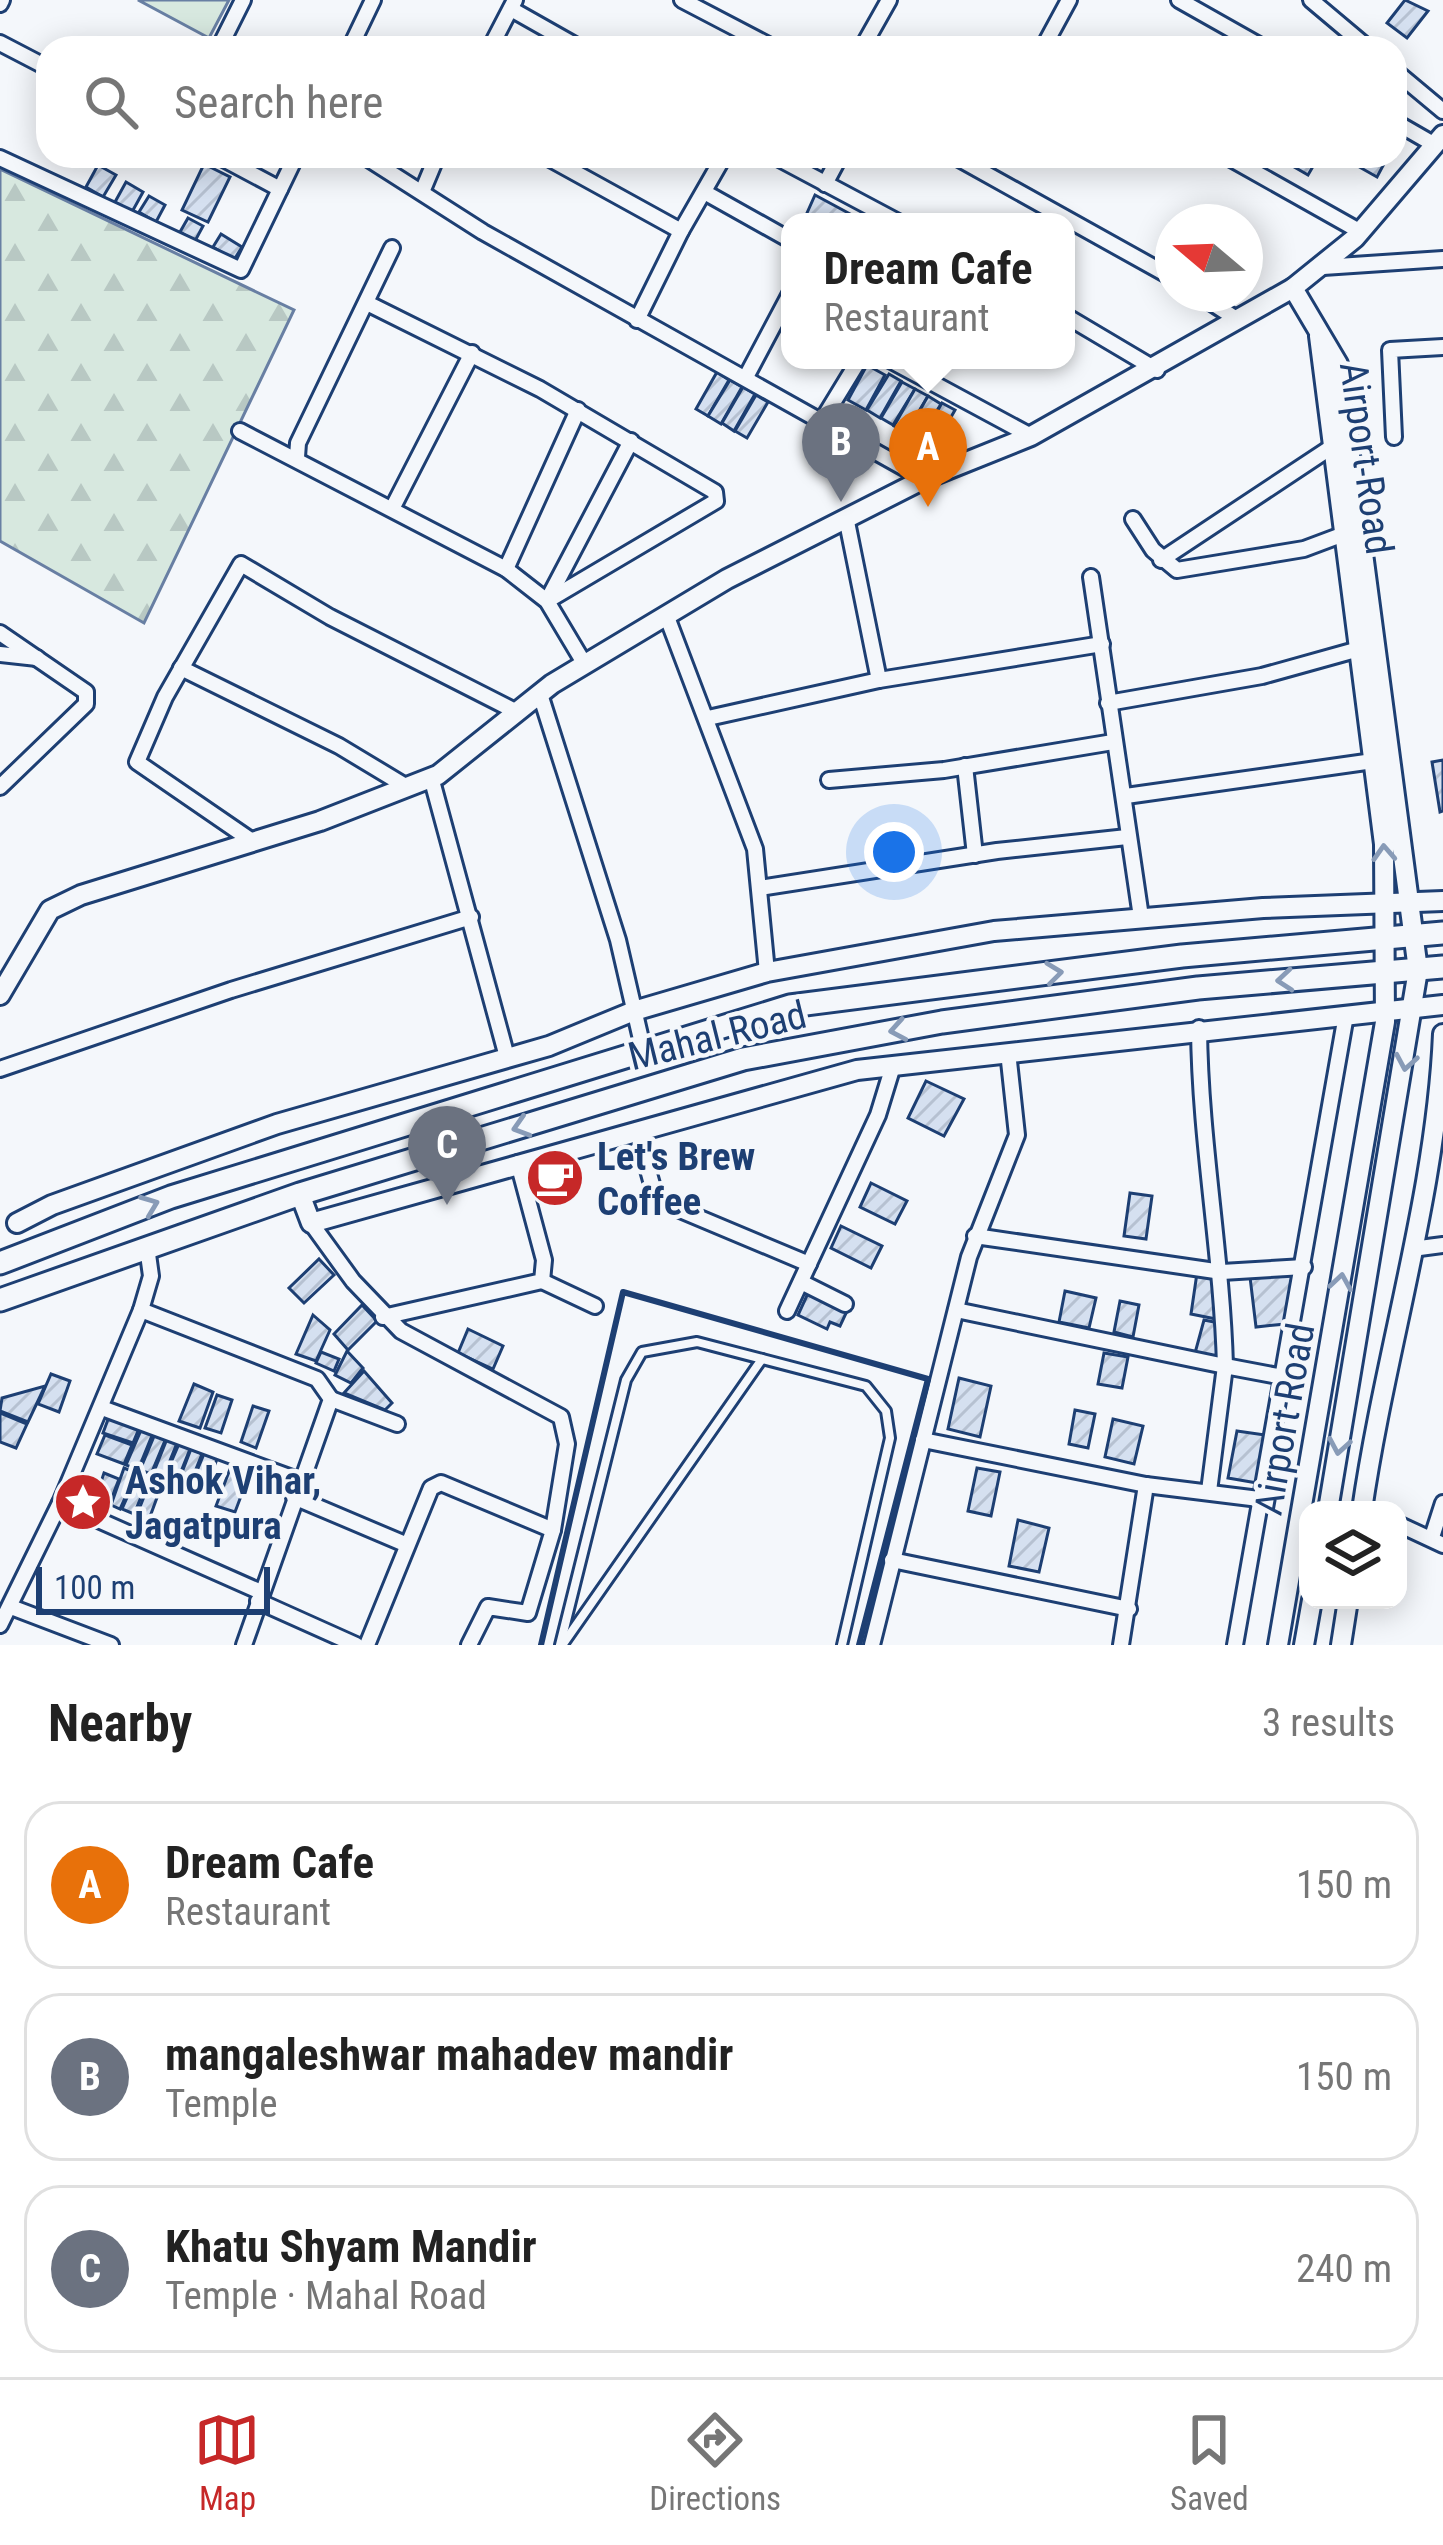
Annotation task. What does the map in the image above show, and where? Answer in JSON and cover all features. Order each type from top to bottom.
[{"type":"main road","name":"Mahal Road","points":[[0,1263],[171,1197],[790,1006],[1182,956],[1443,933]]},
{"type":"main road","name":"Mahal Road","points":[[0,1300],[300,1194],[743,1059],[942,1022],[1443,967]]},
{"type":"street","points":[[225,36],[243,0]]},
{"type":"street","points":[[356,36],[374,0]]},
{"type":"street","points":[[682,0],[751,36]]},
{"type":"street","points":[[869,36],[889,0]]},
{"type":"street","points":[[1050,36],[1069,0]]},
{"type":"street","points":[[1179,0],[1242,36]]},
{"type":"street","points":[[1311,0],[1354,36]]},
{"type":"street","points":[[496,36],[513,5],[561,36]]},
{"type":"street","points":[[1230,36],[1233,31]]},
{"type":"street","points":[[0,43],[36,62]]},
{"type":"street","points":[[1407,81],[1443,111]]},
{"type":"street","points":[[0,995],[50,910],[81,895],[431,777],[584,663],[727,579],[924,479],[1031,436],[1157,370],[1235,318],[1293,288],[1361,232],[1439,140],[1407,127]]},
{"type":"street","points":[[0,158],[241,270],[290,168]]},
{"type":"street","points":[[241,168],[280,189]]},
{"type":"street","points":[[383,168],[637,320],[924,479]]},
{"type":"street","points":[[422,192],[432,168]]},
{"type":"street","points":[[567,168],[681,231]]},
{"type":"street","points":[[637,320],[718,168]]},
{"type":"street","points":[[796,168],[881,213]]},
{"type":"street","points":[[825,184],[834,168]]},
{"type":"street","points":[[972,168],[1054,213]]},
{"type":"street","points":[[979,172],[981,168]]},
{"type":"street","points":[[1247,168],[1361,232]]},
{"type":"street","points":[[706,193],[781,235]]},
{"type":"street","points":[[1075,224],[1155,268]]},
{"type":"street","points":[[297,457],[298,443],[392,248]]},
{"type":"street","points":[[1322,267],[1443,259]]},
{"type":"street","points":[[1293,288],[1318,326]]},
{"type":"street","points":[[367,303],[578,410],[715,492],[716,501],[547,601]]},
{"type":"street","points":[[746,377],[781,311]]},
{"type":"street","points":[[1226,312],[1235,318]]},
{"type":"street","points":[[1075,321],[1157,370]]},
{"type":"street","name":"Airport Road","points":[[1278,1645],[1384,1007],[1386,904],[1373,761],[1318,326]]},
{"type":"street","name":"Airport Road","points":[[1318,326],[1338,364],[1417,934],[1418,970],[1330,1501]]},
{"type":"street","points":[[1394,437],[1390,350],[1443,346]]},
{"type":"street","points":[[393,507],[472,353]]},
{"type":"street","points":[[823,419],[854,369]]},
{"type":"street","points":[[907,369],[1031,436]]},
{"type":"street","points":[[506,569],[578,410]]},
{"type":"street","points":[[240,431],[506,569],[547,601],[584,663]]},
{"type":"street","points":[[547,601],[632,441]]},
{"type":"street","points":[[1161,560],[1330,448]]},
{"type":"street","points":[[846,517],[879,680]]},
{"type":"street","points":[[1133,519],[1161,560],[1177,570],[1191,571],[1304,549],[1344,534]]},
{"type":"street","points":[[252,841],[136,762],[181,668],[241,564],[330,617],[517,712]]},
{"type":"street","points":[[1091,577],[1141,917]]},
{"type":"street","points":[[667,617],[755,849],[767,971]]},
{"type":"street","points":[[0,633],[83,687],[86,704],[7,772],[0,787]]},
{"type":"street","points":[[708,718],[879,680],[1102,644]]},
{"type":"street","points":[[1108,703],[1262,676],[1359,649]]},
{"type":"street","points":[[0,654],[38,658]]},
{"type":"street","points":[[181,668],[339,746],[407,787]]},
{"type":"street","points":[[540,694],[643,1048]]},
{"type":"street","points":[[829,780],[965,766],[1113,742]]},
{"type":"street","points":[[1126,796],[1373,761]]},
{"type":"street","points":[[965,766],[975,855]]},
{"type":"street","points":[[431,777],[507,1057]]},
{"type":"street","points":[[760,888],[1127,837]]},
{"type":"street","points":[[8,1221],[277,1124],[549,1046],[634,1011],[767,971],[908,944],[1141,917],[1171,920],[1263,908],[1443,901]]},
{"type":"street","points":[[0,1069],[251,983],[471,917]]},
{"type":"street","points":[[1235,1645],[1304,1267],[1346,1015],[1348,974]]},
{"type":"street","points":[[311,1223],[857,1070],[1384,1007],[1443,1005]]},
{"type":"street","points":[[1199,1028],[1204,1138],[1222,1272],[1225,1366],[1209,1491]]},
{"type":"street","points":[[1364,1501],[1438,1125],[1443,1034]]},
{"type":"street","points":[[872,1645],[975,1236],[1017,1135],[1008,1052]]},
{"type":"street","points":[[787,1311],[878,1115],[893,1066]]},
{"type":"street","points":[[637,1130],[653,1188],[666,1204],[809,1264]]},
{"type":"street","points":[[518,1163],[544,1260],[542,1280]]},
{"type":"street","points":[[300,1194],[311,1223],[383,1317],[562,1417],[567,1444],[553,1530],[528,1613],[488,1607],[469,1645]]},
{"type":"street","points":[[8,1221],[41,1246]]},
{"type":"street","points":[[975,1236],[1222,1272],[1304,1267]]},
{"type":"street","points":[[1412,1249],[1443,1245]]},
{"type":"street","points":[[0,1625],[60,1503],[141,1310],[151,1276],[147,1247]]},
{"type":"street","points":[[383,1317],[542,1280],[596,1306]]},
{"type":"street","points":[[801,1282],[845,1304]]},
{"type":"street","points":[[141,1310],[317,1379],[331,1399],[397,1424]]},
{"type":"street","points":[[956,1310],[1283,1377]]},
{"type":"street","points":[[244,1645],[331,1399]]},
{"type":"street","points":[[102,1408],[300,1481]]},
{"type":"street","points":[[923,1440],[1146,1485],[1259,1499]]},
{"type":"street","points":[[367,1645],[431,1488],[441,1483],[553,1530]]},
{"type":"street","points":[[1121,1645],[1146,1485]]},
{"type":"street","points":[[294,1497],[405,1544]]},
{"type":"street","points":[[60,1503],[356,1645]]},
{"type":"street","points":[[1407,1528],[1438,1541],[1443,1503]]},
{"type":"street","points":[[892,1560],[1129,1609]]},
{"type":"street","points":[[11,1607],[111,1645]]},
{"type":"street","points":[[1304,1645],[1310,1609]]},
{"type":"street","points":[[1340,1645],[1346,1609]]},
{"type":"lane","points":[[561,1645],[626,1380],[642,1352],[697,1342],[866,1386],[886,1411],[890,1438],[842,1645]]},
{"type":"lane","points":[[561,1645],[762,1359]]},
{"type":"green space","points":[[138,0],[229,0],[210,36]]},
{"type":"green space","points":[[0,169],[294,310],[144,623],[0,541]]},
{"type":"building","points":[[1405,0],[1428,11],[1407,38],[1387,23]]},
{"type":"building","points":[[96,168],[116,175],[103,197],[86,187]]},
{"type":"building","points":[[202,168],[230,177],[208,222],[182,210]]},
{"type":"building","points":[[1361,168],[1382,168],[1377,177]]},
{"type":"building","points":[[126,182],[143,192],[132,212],[115,202]]},
{"type":"building","points":[[815,195],[848,213],[807,213]]},
{"type":"building","points":[[149,196],[165,205],[156,222],[139,212]]},
{"type":"building","points":[[188,218],[203,226],[195,241],[180,232]]},
{"type":"building","points":[[221,234],[242,247],[234,260],[213,247]]},
{"type":"building","points":[[865,369],[885,375],[866,410],[848,400]]},
{"type":"building","points":[[717,372],[729,380],[708,416],[696,409]]},
{"type":"building","points":[[889,374],[901,381],[880,418],[867,410]]},
{"type":"building","points":[[730,380],[742,387],[721,424],[708,416]]},
{"type":"building","points":[[902,382],[915,389],[893,425],[881,418]]},
{"type":"building","points":[[743,387],[755,394],[734,431],[722,423]]},
{"type":"building","points":[[915,389],[928,396],[906,433],[894,426]]},
{"type":"building","points":[[756,395],[768,402],[747,438],[735,431]]},
{"type":"building","points":[[928,396],[941,404],[919,440],[907,433]]},
{"type":"building","points":[[942,403],[955,410],[934,447],[921,439]]},
{"type":"building","points":[[1443,760],[1443,811],[1440,812],[1432,762]]},
{"type":"building","points":[[926,1081],[964,1099],[944,1136],[908,1118]]},
{"type":"building","points":[[871,1183],[907,1201],[895,1224],[860,1207]]},
{"type":"building","points":[[1130,1193],[1152,1196],[1146,1239],[1124,1236]]},
{"type":"building","points":[[841,1226],[882,1246],[871,1268],[831,1248]]},
{"type":"building","points":[[319,1259],[334,1275],[304,1303],[289,1288]]},
{"type":"building","points":[[1197,1273],[1213,1276],[1221,1320],[1191,1314]]},
{"type":"building","points":[[1294,1275],[1285,1324],[1256,1327],[1250,1277]]},
{"type":"building","points":[[809,1291],[848,1309],[840,1326],[830,1322],[827,1329],[798,1315]]},
{"type":"building","points":[[1065,1291],[1096,1298],[1089,1328],[1059,1322]]},
{"type":"building","points":[[1120,1301],[1139,1305],[1133,1337],[1114,1332]]},
{"type":"building","points":[[362,1305],[377,1321],[348,1350],[334,1334]]},
{"type":"building","points":[[313,1315],[330,1330],[316,1361],[296,1354]]},
{"type":"building","points":[[1204,1320],[1219,1323],[1220,1357],[1195,1353]]},
{"type":"building","points":[[468,1329],[503,1346],[493,1369],[458,1353]]},
{"type":"building","points":[[347,1351],[363,1368],[351,1383],[335,1375]]},
{"type":"building","points":[[321,1352],[339,1359],[334,1371],[316,1363]]},
{"type":"building","points":[[1104,1353],[1128,1357],[1122,1388],[1098,1384]]},
{"type":"building","points":[[364,1371],[392,1403],[385,1410],[344,1393]]},
{"type":"building","points":[[51,1374],[70,1381],[59,1412],[38,1404]]},
{"type":"building","points":[[959,1378],[991,1386],[980,1437],[948,1429]]},
{"type":"building","points":[[194,1384],[213,1392],[200,1428],[179,1421]]},
{"type":"building","points":[[45,1386],[28,1422],[0,1411],[2,1398]]},
{"type":"building","points":[[217,1395],[232,1400],[221,1433],[205,1428]]},
{"type":"building","points":[[253,1406],[269,1411],[256,1448],[241,1442]]},
{"type":"building","points":[[1075,1410],[1095,1414],[1088,1448],[1069,1444]]},
{"type":"building","points":[[0,1413],[27,1424],[16,1448],[0,1442]]},
{"type":"building","points":[[110,1414],[140,1426],[133,1443],[103,1433]]},
{"type":"building","points":[[1113,1419],[1143,1426],[1134,1464],[1105,1457]]},
{"type":"building","points":[[142,1428],[153,1433],[138,1470],[126,1465]]},
{"type":"building","points":[[1237,1431],[1265,1435],[1257,1483],[1228,1478]]},
{"type":"building","points":[[155,1434],[166,1438],[151,1474],[140,1470]]},
{"type":"building","points":[[105,1435],[132,1445],[124,1464],[97,1454]]},
{"type":"building","points":[[167,1439],[177,1443],[163,1478],[153,1474]]},
{"type":"building","points":[[179,1444],[190,1449],[178,1479],[166,1474]]},
{"type":"building","points":[[191,1449],[202,1454],[190,1484],[179,1480]]},
{"type":"building","points":[[204,1454],[217,1459],[205,1490],[191,1485]]},
{"type":"building","points":[[124,1468],[136,1473],[120,1509],[111,1505]]},
{"type":"building","points":[[977,1468],[1000,1472],[991,1516],[968,1511]]},
{"type":"building","points":[[230,1469],[249,1475],[235,1512],[216,1506]]},
{"type":"building","points":[[104,1473],[119,1479],[109,1505],[95,1500]]},
{"type":"building","points":[[138,1473],[149,1478],[134,1514],[122,1509]]},
{"type":"building","points":[[151,1479],[162,1484],[148,1522],[136,1517]]},
{"type":"building","points":[[1018,1520],[1049,1528],[1039,1572],[1009,1566]]},
{"type":"wall","points":[[541,1645],[623,1292],[928,1379],[859,1645]]},
{"type":"place","name":"mangaleshwar mahadev mandir","points":[[841,502]]},
{"type":"place","name":"Dream Cafe","points":[[928,507]]},
{"type":"place","name":"Let's Brew Coffee","points":[[555,1178]]},
{"type":"place","name":"Khatu Shyam Mandir","points":[[447,1205]]},
{"type":"place","name":"Ashok Vihar, Jagatpura","points":[[83,1502]]}]
